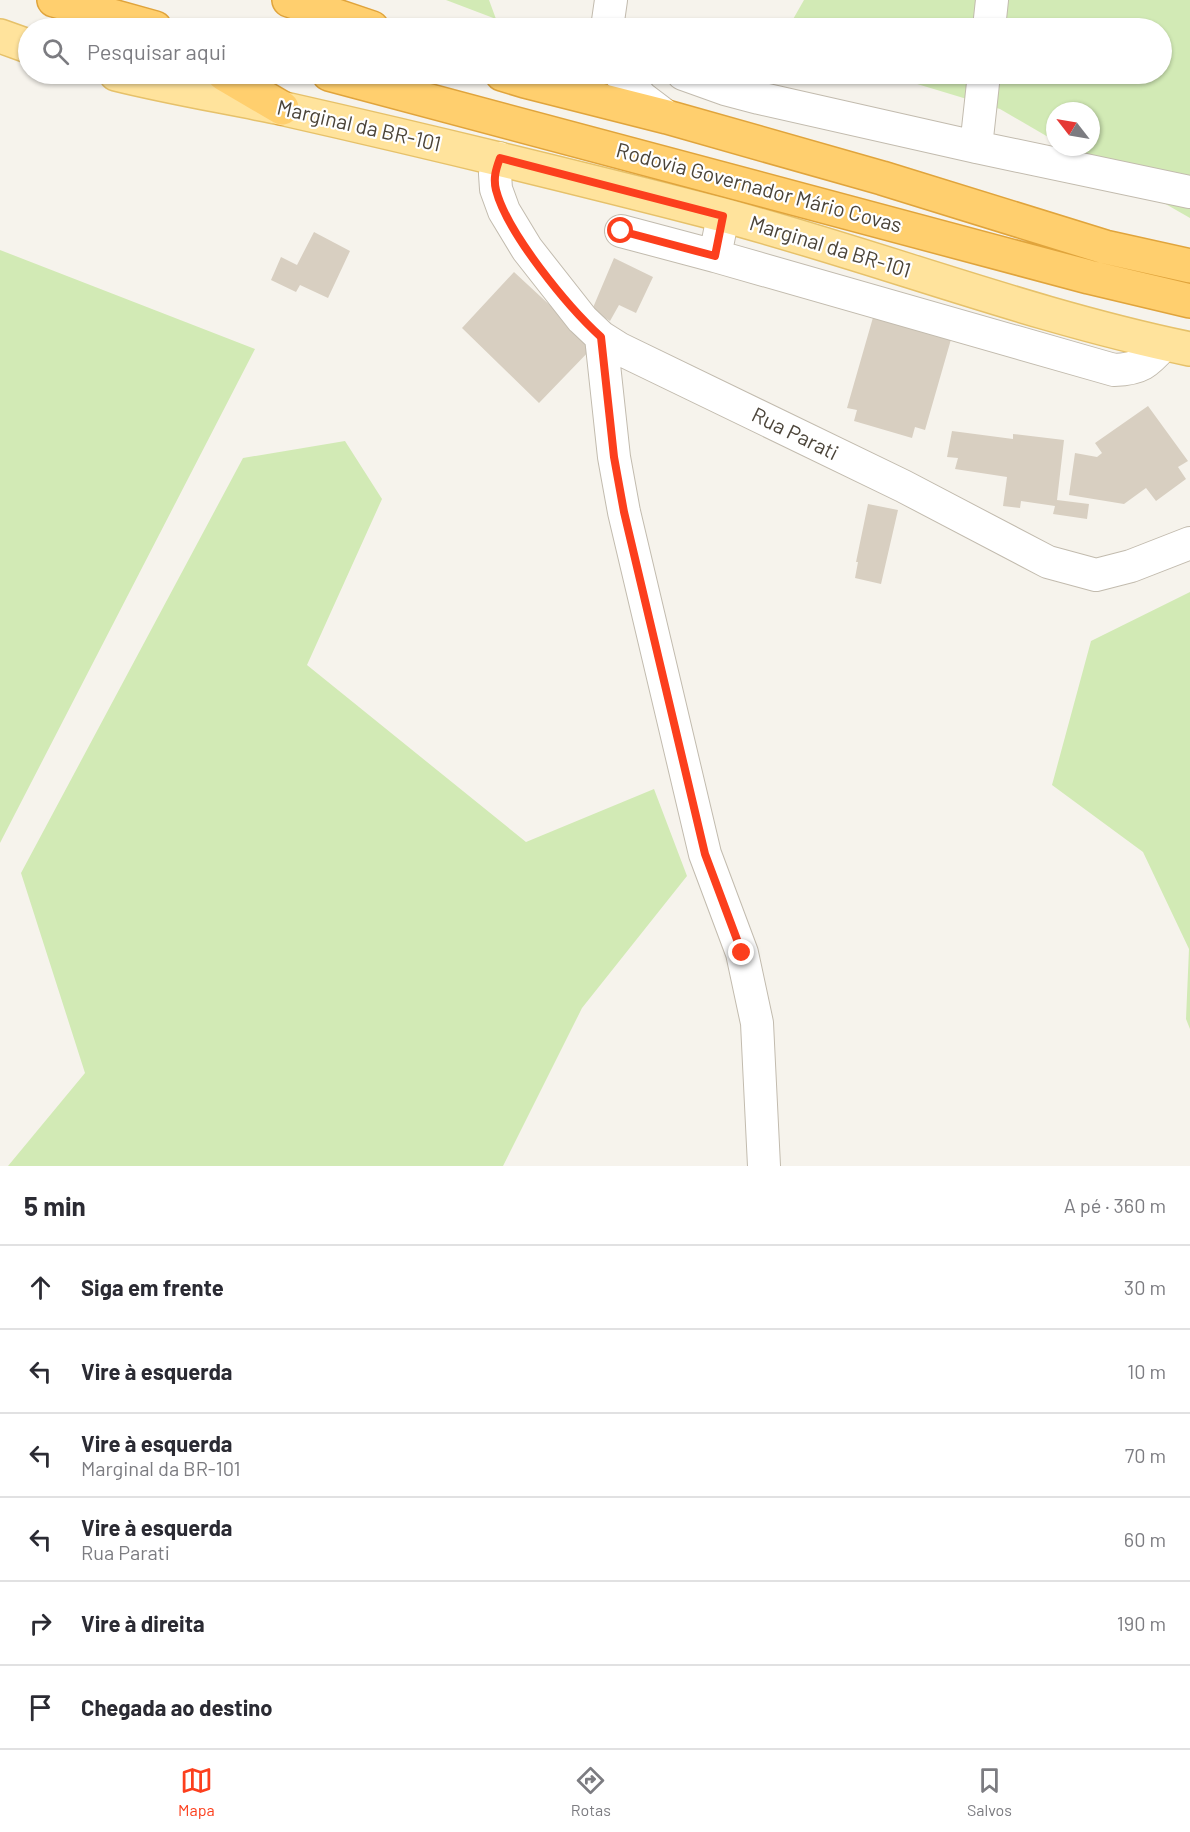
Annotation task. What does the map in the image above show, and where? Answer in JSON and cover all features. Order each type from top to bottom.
[{"type":"highway","points":[[54,0],[116,18]]},
{"type":"highway","points":[[289,0],[342,18]]},
{"type":"highway","points":[[241,84],[282,108]]},
{"type":"highway","name":"Rodovia Governador Mário Covas","points":[[365,84],[1066,271],[1190,301]]},
{"type":"highway","name":"Rodovia Governador Mário Covas","points":[[554,84],[882,178],[1105,247],[1190,266]]},
{"type":"main road","points":[[0,36],[18,42]]},
{"type":"main road","name":"Marginal da BR-101","points":[[155,84],[282,108],[500,158],[723,216],[1101,328],[1177,346]]},
{"type":"street","points":[[608,18],[611,0]]},
{"type":"street","points":[[990,18],[992,0]]},
{"type":"street","points":[[629,84],[642,98],[667,117]]},
{"type":"street","points":[[711,84],[976,147],[1190,192]]},
{"type":"street","points":[[976,147],[983,84]]},
{"type":"street","name":"Rua Parati","points":[[500,158],[495,174],[496,189],[504,212],[527,249],[582,319],[601,337],[620,349],[903,486],[1048,562],[1096,574],[1131,566],[1190,543]]},
{"type":"street","points":[[715,256],[723,216]]},
{"type":"street","points":[[621,231],[1114,370],[1132,369],[1177,346]]},
{"type":"street","points":[[601,337],[614,457],[624,512],[705,854],[742,953],[757,1023],[764,1166]]},
{"type":"green space","points":[[446,0],[489,0],[496,18]]},
{"type":"green space","points":[[804,0],[1190,0],[1190,218],[1082,156],[1100,156],[1100,102],[1046,102],[1046,136],[1000,109],[917,84],[1172,84],[1172,18],[794,18]]},
{"type":"green space","points":[[0,250],[255,349],[0,843]]},
{"type":"green space","points":[[345,441],[382,499],[307,665],[526,842],[654,789],[687,876],[582,1008],[503,1166],[8,1166],[85,1073],[21,873],[243,458]]},
{"type":"green space","points":[[1190,592],[1190,1029],[1186,1019],[1189,949],[1143,852],[1052,785],[1091,641]]},
{"type":"building","points":[[314,232],[350,251],[328,298],[300,285],[296,292],[271,280],[281,257],[297,265]]},
{"type":"building","points":[[614,258],[653,277],[636,313],[619,305],[610,321],[592,310]]},
{"type":"building","points":[[514,272],[594,346],[539,403],[462,328]]},
{"type":"building","points":[[874,314],[952,336],[925,430],[915,427],[912,438],[854,421],[857,410],[847,408]]},
{"type":"building","points":[[1148,406],[1188,461],[1178,467],[1186,479],[1156,501],[1146,488],[1124,504],[1069,495],[1075,453],[1097,457],[1102,453],[1095,443]]},
{"type":"building","points":[[952,431],[1013,439],[1013,434],[1064,440],[1057,500],[1089,504],[1087,519],[1053,514],[1055,506],[1021,501],[1020,508],[1003,506],[1007,477],[955,469],[958,458],[947,457]]},
{"type":"building","points":[[868,504],[898,510],[881,584],[855,578]]},
{"type":"route","points":[[621,231],[715,256],[723,216],[500,158],[495,174],[496,189],[504,212],[527,249],[582,319],[601,337],[614,457],[624,512],[705,854],[742,953]]}]
